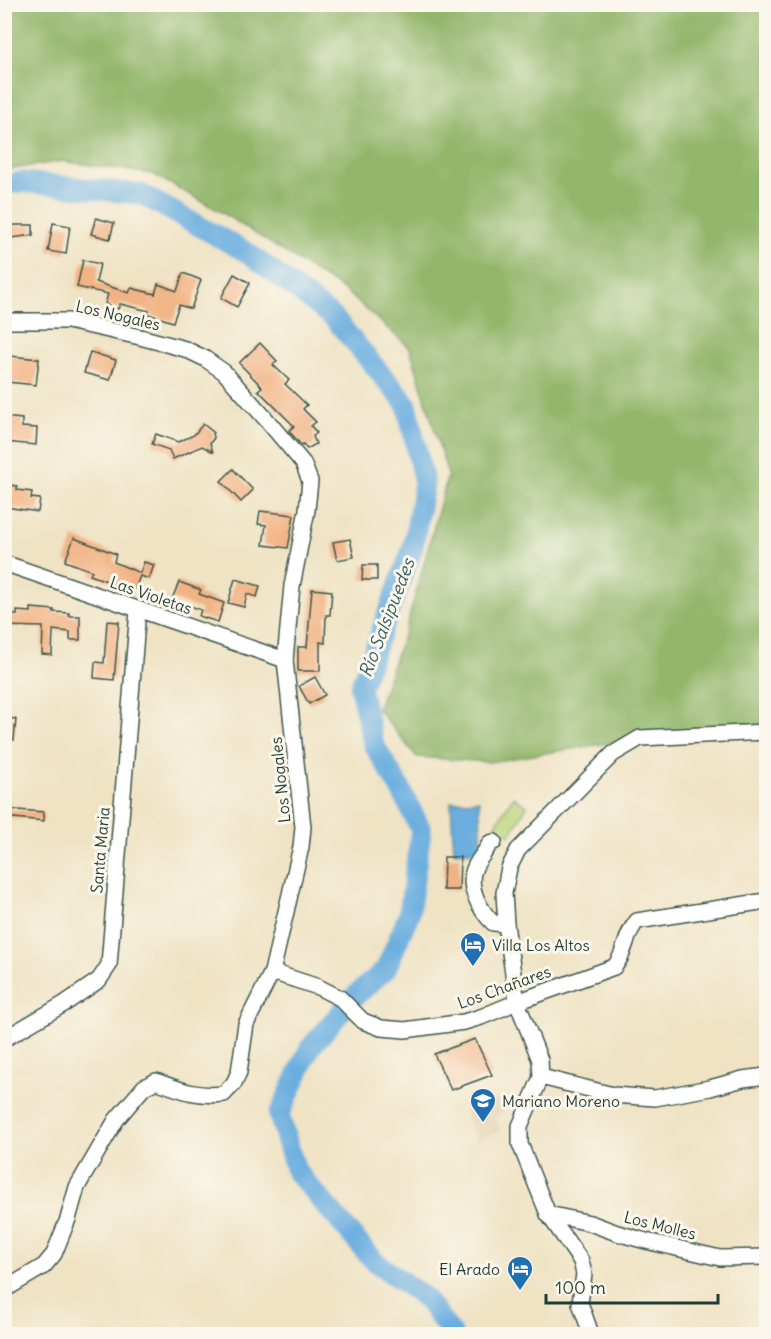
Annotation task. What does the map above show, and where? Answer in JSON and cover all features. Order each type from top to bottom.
[{"type":"street","name":"Los Nogales","points":[[4,321],[68,321],[185,349],[204,358],[224,372],[266,418],[303,463],[310,481],[307,510],[292,585],[285,660],[303,827],[301,846],[272,972],[246,1024],[239,1072],[234,1083],[224,1094],[207,1096],[188,1093],[156,1081],[144,1087],[116,1119],[77,1187],[68,1219],[54,1254],[45,1266],[5,1290]]},
{"type":"street","name":"Las Violetas","points":[[4,563],[285,660]]},
{"type":"street","name":"Santa Maria","points":[[4,1039],[64,1004],[99,980],[109,965],[138,610]]},
{"type":"street","points":[[591,1335],[580,1303],[584,1274],[581,1261],[548,1214],[520,1144],[520,1126],[541,1077],[540,1060],[517,1002],[504,893],[510,868],[518,850],[613,754],[640,738],[766,732]]},
{"type":"street","points":[[494,842],[490,843],[486,852],[479,859],[473,871],[472,883],[485,914],[493,923],[506,924]]},
{"type":"street","name":"Los Chañares","points":[[272,972],[318,987],[340,998],[363,1021],[381,1028],[405,1030],[464,1022],[614,967],[619,961],[631,927],[637,921],[766,901]]},
{"type":"street","points":[[541,1077],[613,1095],[655,1098],[766,1076]]},
{"type":"street","name":"Los Molles","points":[[548,1214],[590,1223],[646,1241],[720,1258],[766,1257]]},
{"type":"shaded area","name":"Mariano Moreno","points":[[497,1098],[504,1112],[495,1117],[501,1131],[477,1141],[464,1113]]},
{"type":"green space","points":[[5,5],[766,5],[766,732],[640,738],[489,762],[417,757],[377,709],[408,622],[448,475],[410,348],[344,290],[223,213],[153,174],[62,161],[5,170]]},
{"type":"green space","points":[[513,797],[527,806],[510,835],[495,826]]},
{"type":"water","points":[[479,800],[482,850],[454,852],[451,802]]},
{"type":"building","points":[[96,218],[114,223],[110,239],[91,234]]},
{"type":"building","points":[[53,223],[70,226],[66,254],[48,251]]},
{"type":"building","points":[[4,225],[33,225],[33,235],[4,239]]},
{"type":"building","points":[[83,260],[100,264],[96,282],[129,293],[131,288],[155,294],[158,284],[177,291],[183,273],[201,280],[191,309],[179,305],[173,322],[148,314],[149,311],[120,304],[118,309],[105,304],[108,294],[77,287]]},
{"type":"building","points":[[234,274],[250,283],[237,307],[221,298]]},
{"type":"building","points":[[260,343],[277,361],[273,365],[289,380],[285,384],[307,405],[303,409],[316,422],[311,426],[317,433],[313,436],[316,444],[307,449],[289,431],[294,426],[258,390],[262,387],[239,363]]},
{"type":"building","points":[[90,352],[116,360],[110,380],[84,373]]},
{"type":"building","points":[[10,356],[39,359],[36,385],[7,382]]},
{"type":"building","points":[[4,417],[22,419],[22,427],[37,428],[36,445],[4,442]]},
{"type":"building","points":[[203,424],[213,432],[214,438],[210,443],[213,452],[202,446],[173,459],[169,450],[152,444],[156,434],[178,442],[194,435]]},
{"type":"building","points":[[233,469],[253,490],[241,502],[221,481]]},
{"type":"building","points":[[8,485],[17,486],[17,490],[32,492],[31,498],[40,499],[38,512],[6,507]]},
{"type":"building","points":[[260,511],[294,515],[288,548],[263,545],[266,525],[258,524]]},
{"type":"building","points":[[74,538],[116,554],[114,562],[140,573],[144,562],[154,565],[149,579],[140,576],[135,589],[128,587],[125,593],[116,590],[118,585],[90,575],[92,571],[65,561]]},
{"type":"building","points":[[350,539],[354,557],[337,560],[333,542]]},
{"type":"building","points":[[363,565],[377,565],[377,580],[362,580]]},
{"type":"building","points":[[235,579],[260,586],[257,597],[247,594],[244,607],[228,603]]},
{"type":"building","points":[[179,582],[201,590],[199,594],[224,603],[218,622],[199,616],[201,610],[172,599]]},
{"type":"building","points":[[312,589],[332,591],[330,615],[326,615],[325,643],[320,642],[320,671],[298,671],[298,647],[307,647]]},
{"type":"building","points":[[31,608],[80,616],[80,640],[70,640],[70,632],[53,630],[52,655],[42,654],[43,627],[4,626],[4,614],[17,615],[17,611],[31,612]]},
{"type":"building","points":[[107,621],[119,622],[114,680],[94,678],[95,662],[104,663]]},
{"type":"building","points":[[315,677],[325,695],[309,704],[299,686]]},
{"type":"building","points":[[4,718],[16,719],[14,740],[4,739]]},
{"type":"building","points":[[4,809],[44,812],[44,821],[4,817]]},
{"type":"building","points":[[444,857],[460,857],[459,890],[443,890]]},
{"type":"building","points":[[475,1039],[492,1075],[451,1090],[434,1054]]},
{"type":"waterway","name":"Río Salsipuedes","points":[[4,185],[21,182],[141,194],[248,253],[334,318],[407,405],[424,483],[413,547],[360,688],[374,745],[400,788],[421,830],[409,914],[386,969],[354,997],[310,1048],[279,1115],[296,1171],[374,1261],[425,1298],[452,1334]]},
{"type":"place","name":"Villa Los Altos","points":[[473,968]]},
{"type":"place","name":"Mariano Moreno","points":[[483,1124]]},
{"type":"place","name":"El Arado","points":[[520,1292]]}]
